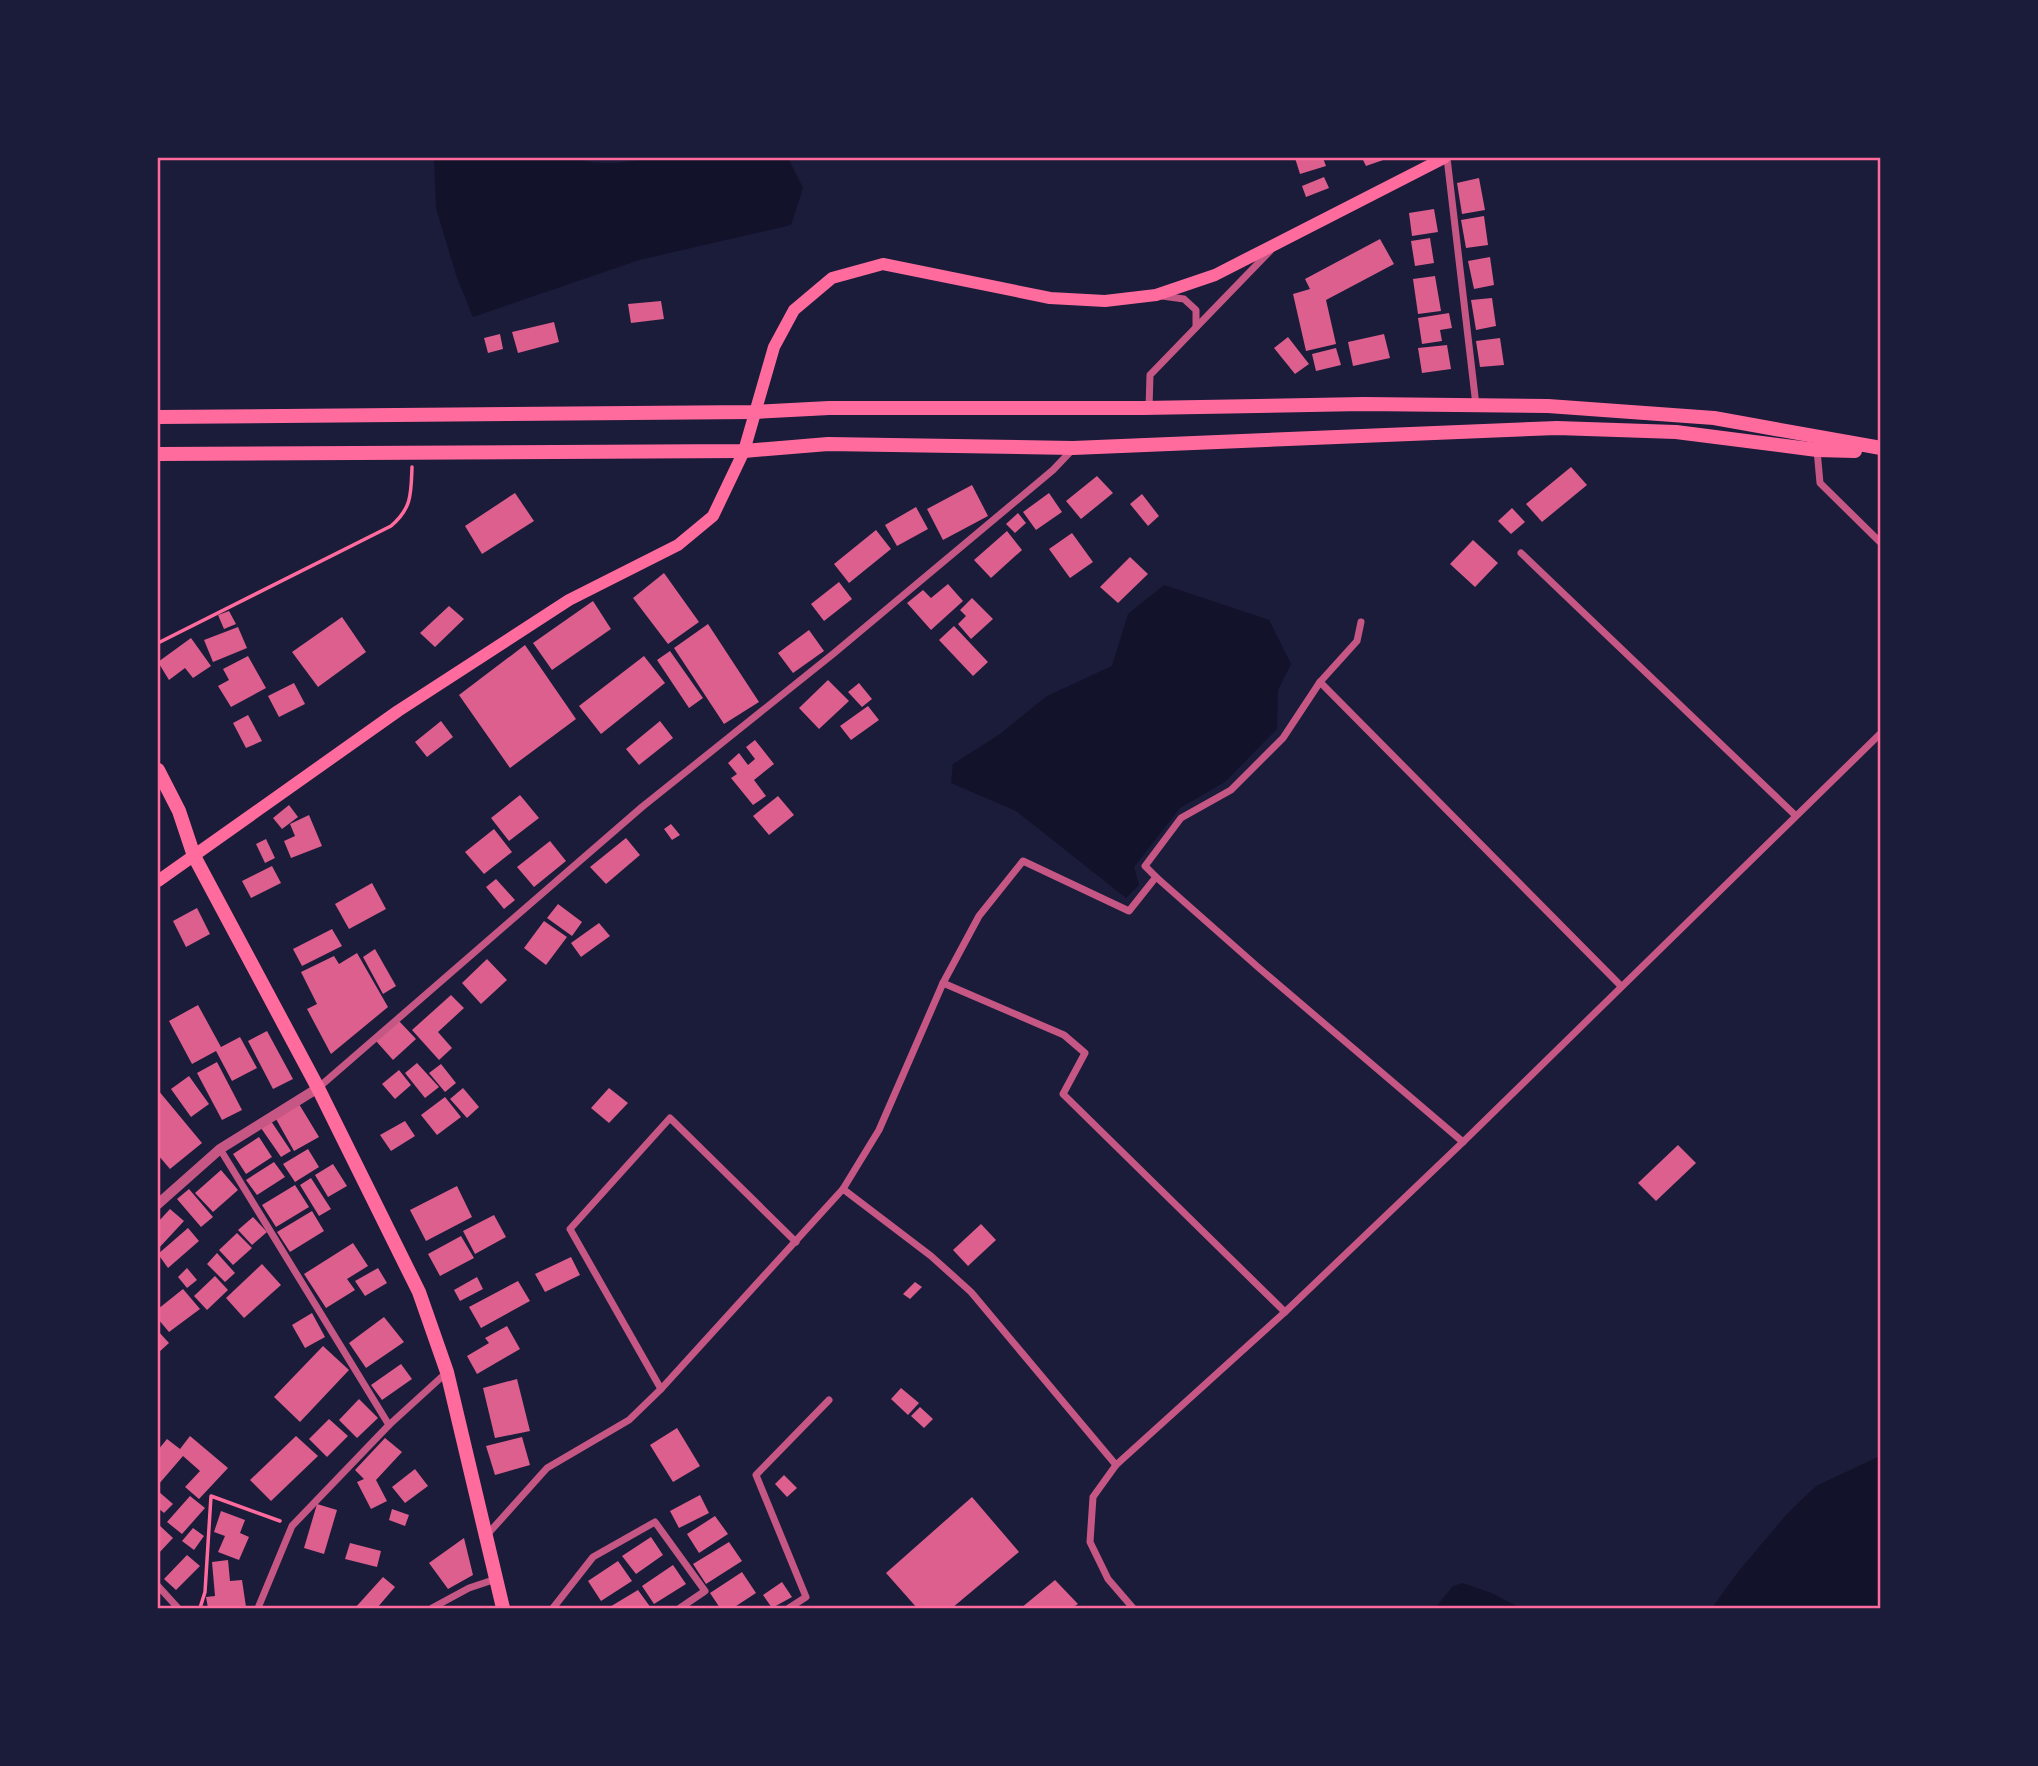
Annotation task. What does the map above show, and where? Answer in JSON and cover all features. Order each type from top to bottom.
[{"type":"main road","points":[[158,881],[398,711],[569,600],[678,545],[713,516],[744,451],[774,347],[794,310],[832,278],[883,264],[1050,298],[1105,301],[1156,295],[1215,275],[1446,158]]},
{"type":"main road","points":[[158,417],[754,412],[829,408],[1149,408],[1363,404],[1548,406],[1714,418],[1815,443]]},
{"type":"main road","points":[[158,454],[744,451],[828,444],[1073,448],[1558,428],[1676,432],[1881,449]]},
{"type":"main road","points":[[158,770],[178,811],[194,856],[318,1088],[419,1292],[447,1372],[503,1608]]},
{"type":"street","points":[[1446,158],[1476,405]]},
{"type":"street","points":[[1149,408],[1150,375],[1276,245]]},
{"type":"street","points":[[1156,295],[1184,299],[1196,310],[1196,327]]},
{"type":"street","points":[[1815,443],[1820,483],[1881,543]]},
{"type":"street","points":[[158,1204],[220,1149],[318,1088],[632,815],[834,654],[1052,470],[1073,448]]},
{"type":"street","points":[[1521,554],[1795,815]]},
{"type":"street","points":[[1361,622],[1357,641],[1320,682],[1283,738],[1231,790],[1181,818],[1145,866],[1259,968],[1463,1142]]},
{"type":"street","points":[[1320,682],[1621,986]]},
{"type":"street","points":[[1132,1608],[1108,1579],[1090,1542],[1093,1497],[1116,1465],[1285,1312],[1463,1142],[1881,733]]},
{"type":"street","points":[[485,1537],[547,1468],[629,1420],[661,1389],[843,1189],[879,1130],[943,983],[979,916],[1023,861],[1129,911],[1156,877]]},
{"type":"street","points":[[943,983],[1064,1035],[1086,1053],[1063,1094],[1285,1312]]},
{"type":"street","points":[[661,1389],[570,1229],[670,1118],[796,1242]]},
{"type":"street","points":[[220,1149],[389,1425]]},
{"type":"street","points":[[843,1189],[931,1256],[971,1292],[1116,1465]]},
{"type":"street","points":[[258,1608],[292,1526],[389,1425],[447,1372]]},
{"type":"street","points":[[789,1608],[806,1597],[756,1475],[829,1400]]},
{"type":"street","points":[[553,1608],[593,1557],[655,1522],[705,1591],[680,1608]]},
{"type":"street","points":[[432,1608],[469,1588],[496,1579]]},
{"type":"street","points":[[158,1587],[178,1608]]},
{"type":"path","points":[[158,643],[391,526],[404,515],[409,503],[412,454]]},
{"type":"path","points":[[200,1608],[205,1592],[211,1496],[292,1526]]},
{"type":"shaded area","points":[[678,157],[788,158],[803,188],[791,225],[639,260],[473,317],[457,278],[436,208],[434,158],[576,158],[608,163]]},
{"type":"shaded area","points":[[1164,585],[1269,620],[1291,664],[1278,690],[1277,729],[1225,782],[1180,808],[1134,867],[1139,885],[1126,898],[1016,811],[951,783],[953,764],[1000,734],[1047,696],[1112,666],[1128,614]]},
{"type":"shaded area","points":[[1880,1456],[1880,1608],[1712,1608],[1786,1515],[1816,1486]]},
{"type":"shaded area","points":[[1463,1583],[1494,1594],[1520,1608],[1435,1608],[1453,1586]]},
{"type":"building","points":[[1295,158],[1323,158],[1326,166],[1300,174]]},
{"type":"building","points":[[1362,158],[1389,158],[1366,166]]},
{"type":"building","points":[[1324,177],[1329,188],[1306,197],[1302,186]]},
{"type":"building","points":[[1479,178],[1485,210],[1462,214],[1457,183]]},
{"type":"building","points":[[1434,209],[1438,232],[1412,236],[1409,213]]},
{"type":"building","points":[[1484,216],[1488,245],[1466,248],[1461,220]]},
{"type":"building","points":[[1430,238],[1434,263],[1415,266],[1411,241]]},
{"type":"building","points":[[1380,239],[1394,264],[1326,300],[1336,344],[1306,351],[1293,294],[1310,289],[1305,279]]},
{"type":"building","points":[[1490,257],[1494,285],[1474,289],[1468,261]]},
{"type":"building","points":[[1435,276],[1441,311],[1418,314],[1413,279]]},
{"type":"building","points":[[1492,298],[1496,326],[1476,330],[1471,300]]},
{"type":"building","points":[[661,301],[664,319],[631,323],[628,304]]},
{"type":"building","points":[[1449,313],[1452,328],[1440,330],[1442,341],[1422,344],[1418,318]]},
{"type":"building","points":[[554,322],[559,342],[518,353],[512,332]]},
{"type":"building","points":[[500,334],[503,349],[488,353],[484,338]]},
{"type":"building","points":[[1384,334],[1390,358],[1353,366],[1348,342]]},
{"type":"building","points":[[1288,337],[1309,364],[1295,374],[1274,348]]},
{"type":"building","points":[[1500,338],[1504,365],[1480,367],[1476,341]]},
{"type":"building","points":[[1447,345],[1451,369],[1422,373],[1418,348]]},
{"type":"building","points":[[1336,348],[1341,365],[1316,371],[1312,354]]},
{"type":"building","points":[[1571,467],[1587,485],[1542,522],[1526,504]]},
{"type":"building","points":[[1097,476],[1113,493],[1081,519],[1066,501]]},
{"type":"building","points":[[972,485],[988,516],[943,540],[927,509]]},
{"type":"building","points":[[515,493],[534,521],[482,554],[465,526]]},
{"type":"building","points":[[1049,493],[1062,512],[1036,530],[1023,512]]},
{"type":"building","points":[[1142,494],[1159,516],[1148,526],[1130,504]]},
{"type":"building","points":[[916,507],[928,529],[897,546],[885,525]]},
{"type":"building","points":[[1512,508],[1525,522],[1511,534],[1498,521]]},
{"type":"building","points":[[1018,513],[1026,523],[1015,533],[1006,524]]},
{"type":"building","points":[[876,530],[891,549],[849,583],[834,564]]},
{"type":"building","points":[[1007,531],[1022,550],[991,578],[974,560]]},
{"type":"building","points":[[1072,533],[1093,562],[1070,578],[1049,549]]},
{"type":"building","points":[[1473,540],[1498,563],[1475,587],[1450,564]]},
{"type":"building","points":[[1130,557],[1148,574],[1118,603],[1100,587]]},
{"type":"building","points":[[664,573],[699,622],[668,644],[633,598]]},
{"type":"building","points":[[839,582],[852,599],[824,621],[811,604]]},
{"type":"building","points":[[948,584],[963,601],[931,630],[907,603],[923,590],[931,598]]},
{"type":"building","points":[[972,598],[993,619],[971,639],[958,624],[966,616],[960,610]]},
{"type":"building","points":[[593,601],[611,629],[552,670],[533,643]]},
{"type":"building","points":[[449,606],[464,619],[435,647],[420,633]]},
{"type":"building","points":[[229,611],[236,624],[224,629],[218,615]]},
{"type":"building","points":[[342,617],[366,652],[318,687],[292,652]]},
{"type":"building","points":[[708,624],[759,702],[724,724],[674,648]]},
{"type":"building","points":[[954,626],[988,662],[973,676],[939,640]]},
{"type":"building","points":[[238,627],[247,648],[213,662],[204,640]]},
{"type":"building","points":[[809,630],[824,651],[793,673],[778,653]]},
{"type":"building","points":[[191,638],[211,666],[193,678],[185,668],[169,680],[158,662]]},
{"type":"building","points":[[525,645],[576,719],[510,768],[459,695]]},
{"type":"building","points":[[670,651],[703,698],[689,708],[657,660]]},
{"type":"building","points":[[248,656],[266,688],[231,707],[218,686],[229,680],[223,669]]},
{"type":"building","points":[[644,656],[665,683],[601,734],[579,706]]},
{"type":"building","points":[[828,680],[849,701],[819,729],[799,708]]},
{"type":"building","points":[[294,683],[305,704],[279,717],[268,696]]},
{"type":"building","points":[[859,683],[872,699],[862,707],[848,692]]},
{"type":"building","points":[[868,706],[879,720],[851,740],[840,726]]},
{"type":"building","points":[[248,715],[262,741],[246,748],[233,723]]},
{"type":"building","points":[[441,721],[453,737],[427,757],[415,742]]},
{"type":"building","points":[[660,721],[673,738],[639,765],[626,749]]},
{"type":"building","points":[[755,740],[774,764],[754,780],[766,796],[753,805],[731,778],[737,774],[728,763],[739,753],[748,765],[755,759],[746,747]]},
{"type":"building","points":[[520,795],[539,818],[509,841],[491,818]]},
{"type":"building","points":[[778,796],[794,815],[769,835],[753,816]]},
{"type":"building","points":[[289,805],[298,817],[282,829],[273,818]]},
{"type":"building","points":[[309,815],[322,846],[291,858],[284,841],[295,836],[290,824]]},
{"type":"building","points":[[671,824],[680,835],[672,840],[664,829]]},
{"type":"building","points":[[494,829],[512,852],[484,874],[465,852]]},
{"type":"building","points":[[626,838],[640,855],[606,884],[590,867]]},
{"type":"building","points":[[266,839],[275,858],[265,863],[256,844]]},
{"type":"building","points":[[550,841],[566,861],[534,887],[517,867]]},
{"type":"building","points":[[272,866],[281,883],[251,898],[242,881]]},
{"type":"building","points":[[496,879],[515,900],[504,909],[486,887]]},
{"type":"building","points":[[372,883],[386,909],[349,929],[335,904]]},
{"type":"building","points":[[558,904],[582,922],[572,936],[547,918]]},
{"type":"building","points":[[197,908],[210,934],[186,947],[173,921]]},
{"type":"building","points":[[544,921],[567,937],[546,965],[524,948]]},
{"type":"building","points":[[599,923],[610,936],[581,957],[571,943]]},
{"type":"building","points":[[332,929],[342,946],[302,966],[293,949]]},
{"type":"building","points":[[375,949],[396,986],[383,994],[363,957]]},
{"type":"building","points":[[357,953],[388,1007],[331,1054],[307,1009],[317,1004],[301,972],[334,956],[339,964]]},
{"type":"building","points":[[487,959],[507,980],[481,1004],[462,983]]},
{"type":"building","points":[[451,995],[464,1008],[438,1032],[452,1048],[439,1060],[412,1030]]},
{"type":"building","points":[[198,1005],[221,1047],[240,1037],[257,1068],[232,1081],[216,1051],[192,1064],[169,1021]]},
{"type":"building","points":[[399,1021],[416,1039],[393,1060],[376,1041]]},
{"type":"building","points":[[267,1031],[293,1079],[273,1089],[248,1041]]},
{"type":"building","points":[[217,1062],[242,1110],[222,1120],[197,1073]]},
{"type":"building","points":[[417,1063],[439,1087],[425,1098],[405,1073]]},
{"type":"building","points":[[441,1064],[456,1083],[445,1092],[429,1073]]},
{"type":"building","points":[[399,1070],[411,1085],[395,1099],[382,1084]]},
{"type":"building","points":[[189,1076],[209,1104],[191,1117],[171,1089]]},
{"type":"building","points":[[463,1088],[479,1107],[467,1118],[450,1099]]},
{"type":"building","points":[[609,1088],[628,1103],[609,1123],[591,1108]]},
{"type":"building","points":[[158,1090],[202,1143],[170,1169],[158,1155]]},
{"type":"building","points":[[445,1097],[461,1117],[437,1135],[421,1115]]},
{"type":"building","points":[[299,1104],[319,1137],[294,1151],[276,1119]]},
{"type":"building","points":[[271,1121],[291,1151],[281,1157],[261,1128]]},
{"type":"building","points":[[405,1121],[415,1136],[391,1151],[380,1135]]},
{"type":"building","points":[[259,1137],[272,1157],[246,1174],[233,1154]]},
{"type":"building","points":[[1678,1145],[1696,1163],[1656,1201],[1638,1183]]},
{"type":"building","points":[[308,1149],[319,1167],[295,1182],[283,1164]]},
{"type":"building","points":[[274,1162],[285,1177],[257,1195],[246,1180]]},
{"type":"building","points":[[333,1164],[347,1186],[328,1197],[315,1175]]},
{"type":"building","points":[[221,1170],[238,1190],[213,1212],[195,1193]]},
{"type":"building","points":[[311,1178],[331,1209],[319,1216],[300,1185]]},
{"type":"building","points":[[295,1185],[309,1207],[276,1227],[262,1205]]},
{"type":"building","points":[[457,1186],[472,1217],[426,1241],[410,1210]]},
{"type":"building","points":[[189,1189],[213,1217],[201,1227],[177,1199]]},
{"type":"building","points":[[170,1209],[184,1221],[158,1249],[158,1222]]},
{"type":"building","points":[[312,1211],[324,1231],[290,1252],[277,1232]]},
{"type":"building","points":[[494,1215],[506,1237],[475,1254],[463,1231]]},
{"type":"building","points":[[253,1217],[267,1232],[252,1245],[238,1230]]},
{"type":"building","points":[[981,1224],[996,1240],[968,1266],[953,1250]]},
{"type":"building","points":[[188,1228],[199,1241],[168,1268],[158,1254]]},
{"type":"building","points":[[237,1233],[252,1248],[233,1265],[219,1250]]},
{"type":"building","points":[[461,1236],[474,1258],[440,1276],[428,1254]]},
{"type":"building","points":[[353,1243],[368,1266],[347,1279],[355,1290],[326,1308],[304,1274]]},
{"type":"building","points":[[217,1253],[235,1273],[225,1282],[207,1264]]},
{"type":"building","points":[[571,1257],[580,1275],[545,1292],[535,1274]]},
{"type":"building","points":[[262,1264],[281,1285],[244,1318],[226,1298]]},
{"type":"building","points":[[187,1268],[197,1280],[187,1288],[178,1277]]},
{"type":"building","points":[[378,1268],[387,1283],[365,1296],[355,1281]]},
{"type":"building","points":[[215,1276],[228,1290],[207,1310],[194,1296]]},
{"type":"building","points":[[477,1277],[483,1289],[460,1301],[454,1290]]},
{"type":"building","points":[[518,1281],[530,1301],[481,1328],[469,1307]]},
{"type":"building","points":[[915,1282],[922,1287],[910,1299],[903,1294]]},
{"type":"building","points":[[183,1289],[200,1309],[169,1332],[158,1319],[158,1309]]},
{"type":"building","points":[[312,1313],[325,1337],[305,1348],[292,1325]]},
{"type":"building","points":[[384,1317],[404,1342],[366,1368],[349,1343]]},
{"type":"building","points":[[507,1326],[520,1349],[477,1374],[467,1356],[489,1343],[485,1338]]},
{"type":"building","points":[[158,1331],[169,1343],[158,1353]]},
{"type":"building","points":[[323,1346],[349,1370],[300,1422],[274,1397]]},
{"type":"building","points":[[401,1364],[412,1379],[382,1400],[371,1385]]},
{"type":"building","points":[[517,1379],[530,1431],[495,1438],[483,1388]]},
{"type":"building","points":[[901,1388],[919,1403],[908,1415],[891,1399]]},
{"type":"building","points":[[359,1399],[378,1418],[357,1438],[339,1420]]},
{"type":"building","points":[[920,1407],[933,1419],[924,1428],[911,1416]]},
{"type":"building","points":[[329,1419],[348,1436],[327,1457],[309,1439]]},
{"type":"building","points":[[677,1428],[700,1466],[673,1482],[650,1445]]},
{"type":"building","points":[[190,1436],[228,1468],[199,1499],[185,1487],[200,1471],[183,1456],[158,1485],[158,1450],[167,1439],[180,1449]]},
{"type":"building","points":[[296,1436],[318,1456],[271,1501],[250,1480]]},
{"type":"building","points":[[522,1437],[530,1465],[495,1475],[486,1446]]},
{"type":"building","points":[[385,1438],[402,1452],[376,1480],[387,1501],[371,1509],[357,1482],[364,1479],[355,1470]]},
{"type":"building","points":[[415,1469],[428,1486],[405,1503],[392,1487]]},
{"type":"building","points":[[784,1475],[797,1488],[787,1497],[775,1484]]},
{"type":"building","points":[[158,1491],[173,1504],[164,1513],[158,1508]]},
{"type":"building","points":[[700,1495],[709,1513],[679,1528],[670,1511]]},
{"type":"building","points":[[190,1496],[205,1508],[182,1534],[167,1522]]},
{"type":"building","points":[[972,1497],[1019,1552],[952,1608],[917,1608],[886,1573]]},
{"type":"building","points":[[317,1504],[337,1510],[324,1554],[304,1548]]},
{"type":"building","points":[[392,1509],[409,1515],[405,1526],[389,1520]]},
{"type":"building","points":[[221,1511],[245,1520],[240,1533],[249,1537],[239,1560],[218,1552],[225,1536],[214,1532]]},
{"type":"building","points":[[715,1516],[728,1534],[699,1553],[687,1534]]},
{"type":"building","points":[[158,1524],[173,1538],[158,1554]]},
{"type":"building","points":[[193,1528],[204,1536],[194,1550],[182,1541]]},
{"type":"building","points":[[651,1537],[663,1555],[636,1574],[622,1556]]},
{"type":"building","points":[[464,1538],[473,1575],[448,1589],[429,1563]]},
{"type":"building","points":[[729,1542],[742,1561],[706,1584],[693,1564]]},
{"type":"building","points":[[350,1543],[381,1551],[377,1567],[345,1559]]},
{"type":"building","points":[[187,1555],[200,1566],[176,1590],[164,1579]]},
{"type":"building","points":[[228,1560],[230,1581],[242,1580],[246,1607],[208,1608],[206,1597],[215,1596],[212,1562]]},
{"type":"building","points":[[618,1561],[632,1581],[601,1601],[588,1581]]},
{"type":"building","points":[[673,1565],[686,1584],[654,1604],[642,1586]]},
{"type":"building","points":[[742,1572],[756,1593],[733,1608],[720,1608],[710,1593]]},
{"type":"building","points":[[383,1577],[395,1587],[377,1608],[355,1608]]},
{"type":"building","points":[[1055,1580],[1078,1604],[1072,1608],[1021,1608]]},
{"type":"building","points":[[782,1582],[792,1597],[772,1608],[763,1595]]},
{"type":"building","points":[[638,1590],[651,1608],[608,1608]]}]
